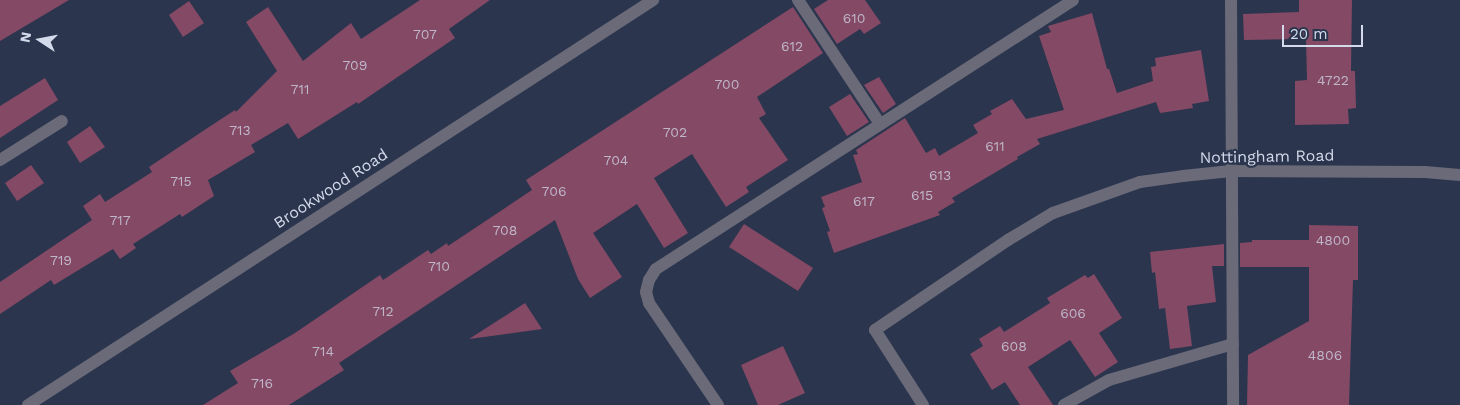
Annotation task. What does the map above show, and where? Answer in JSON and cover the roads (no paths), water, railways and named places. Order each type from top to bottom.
[{"type":"street","name":"Brookwood Road","points":[[28,405],[652,0]]},
{"type":"street","points":[[798,0],[880,124]]},
{"type":"street","points":[[718,405],[649,303],[646,292],[649,280],[656,269],[670,258],[1073,0]]},
{"type":"street","points":[[1231,0],[1233,405]]},
{"type":"street","points":[[0,160],[62,120]]},
{"type":"street","name":"Nottingham Road","points":[[923,405],[875,330],[1008,240],[1053,213],[1140,182],[1232,171],[1425,172],[1460,175]]},
{"type":"street","points":[[1064,405],[1110,380],[1232,344]]}]
